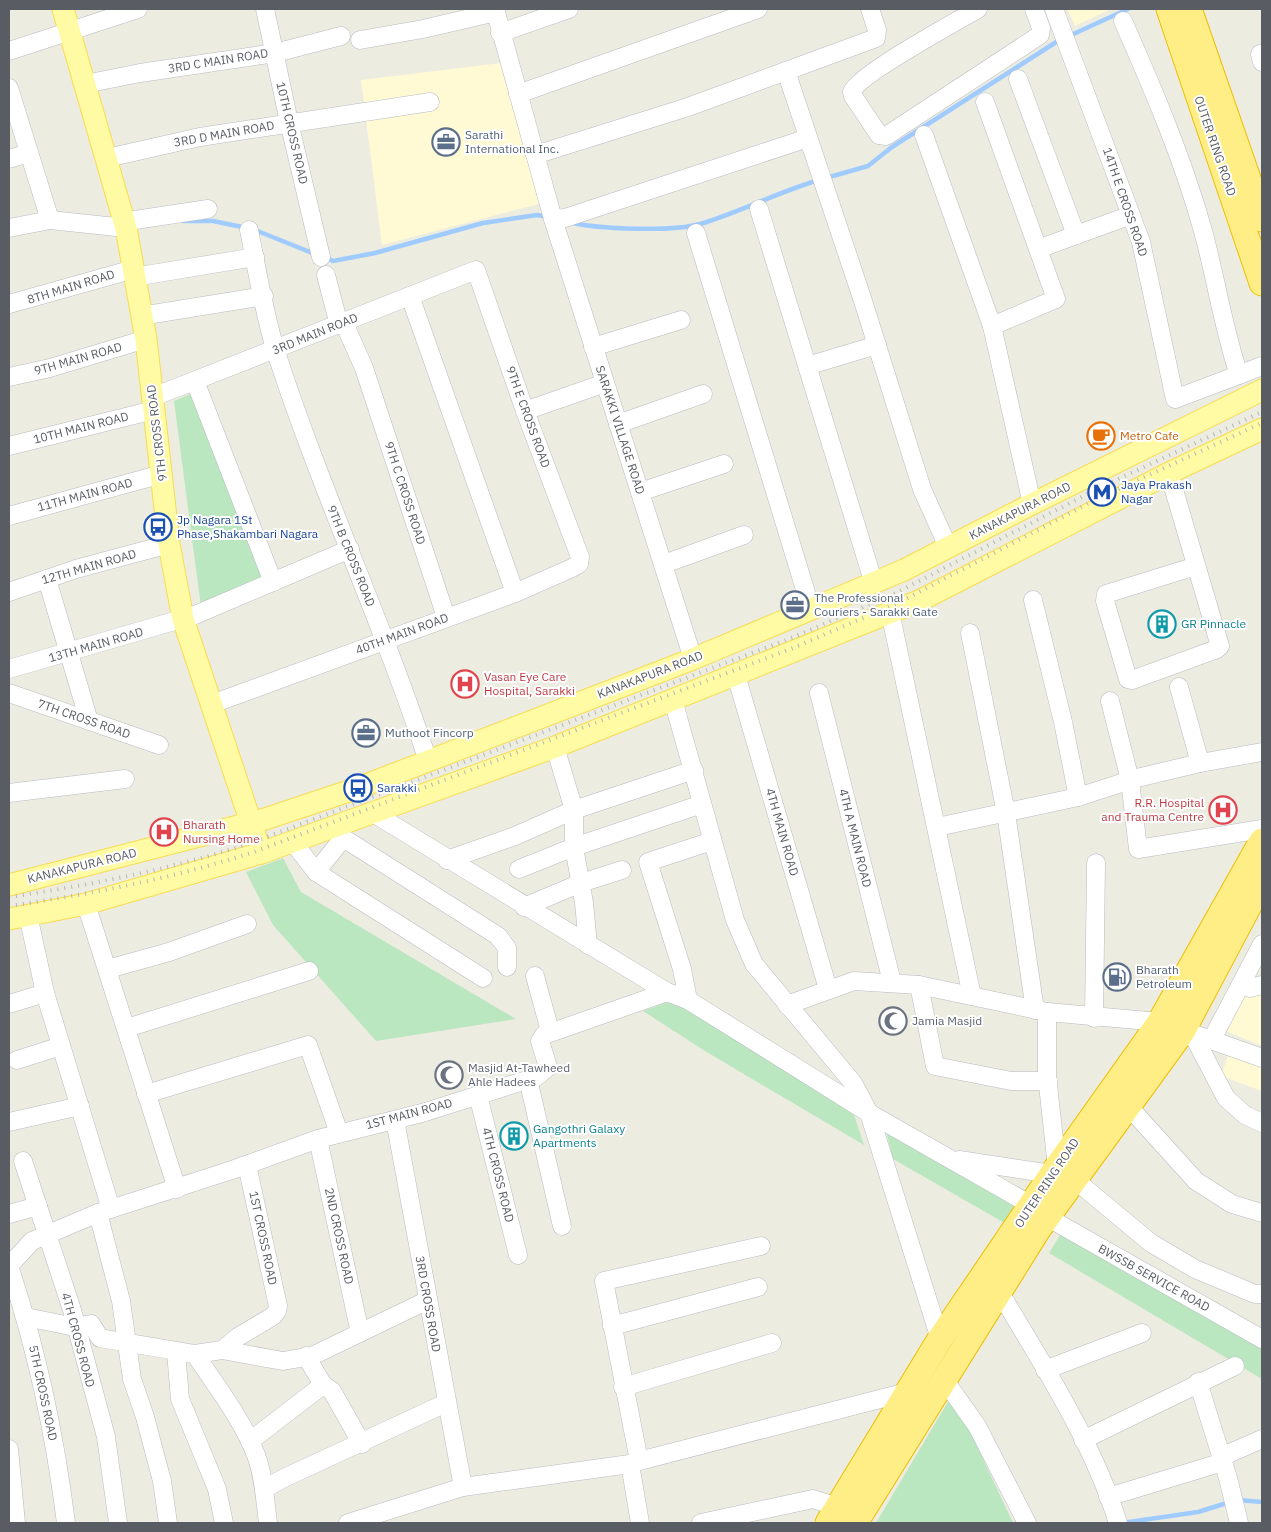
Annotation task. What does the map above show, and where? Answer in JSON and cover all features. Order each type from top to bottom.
[{"type":"highway","name":"OUTER RING ROAD","points":[[1169,9],[1262,283]]},
{"type":"highway","name":"OUTER RING ROAD","points":[[1189,9],[1262,218]]},
{"type":"highway","name":"OUTER RING ROAD","points":[[840,1518],[943,1378],[998,1291],[1039,1211],[1160,1022],[1262,841]]},
{"type":"highway","name":"OUTER RING ROAD","points":[[1062,1174],[1129,1106],[1188,1033],[1256,904],[1262,881]]},
{"type":"highway","name":"OUTER RING ROAD","points":[[840,1518],[907,1392],[940,1339],[1039,1211]]},
{"type":"main road","name":"9TH CROSS ROAD","points":[[62,9],[74,22],[95,82],[112,156]]},
{"type":"main road","name":"9TH CROSS ROAD","points":[[74,22],[131,224],[140,272],[146,338],[181,542],[189,617],[223,700],[258,821]]},
{"type":"main road","name":"9TH CROSS ROAD","points":[[140,272],[153,314],[162,474],[169,544],[189,617],[258,821],[285,845]]},
{"type":"main road","name":"KANAKAPURA ROAD","points":[[9,885],[258,821],[358,788],[693,659],[811,608],[874,584],[1262,390]]},
{"type":"main road","points":[[18,917],[86,904],[285,845],[554,748],[919,601],[1169,473],[1262,429]]},
{"type":"street","points":[[9,51],[74,22],[138,9]]},
{"type":"street","name":"10TH CROSS ROAD","points":[[265,9],[321,257]]},
{"type":"street","points":[[500,33],[569,9]]},
{"type":"street","points":[[518,94],[758,9]]},
{"type":"street","points":[[870,9],[889,62]]},
{"type":"street","points":[[978,9],[889,62],[855,85],[852,92],[879,135],[883,137],[1040,35],[1041,28],[1034,9]]},
{"type":"street","name":"14TH E CROSS ROAD","points":[[1054,9],[1141,242],[1175,399],[1262,366]]},
{"type":"street","points":[[360,40],[423,29],[495,10],[535,154],[688,106],[876,38],[878,34]]},
{"type":"street","points":[[1122,21],[1154,93],[1203,230],[1231,352],[1239,375]]},
{"type":"street","name":"3RD C MAIN ROAD","points":[[95,82],[275,52],[340,36]]},
{"type":"street","points":[[786,71],[877,345],[922,489],[948,547]]},
{"type":"street","points":[[1018,79],[1076,235]]},
{"type":"street","points":[[9,88],[12,113],[29,153],[50,220]]},
{"type":"street","name":"3RD D MAIN ROAD","points":[[112,156],[200,137],[430,102]]},
{"type":"street","points":[[985,102],[1056,299],[992,326]]},
{"type":"street","points":[[924,135],[992,326],[1032,504]]},
{"type":"street","points":[[553,219],[565,218],[808,138]]},
{"type":"street","points":[[9,159],[29,153]]},
{"type":"street","name":"SARAKKI VILLAGE ROAD","points":[[535,154],[593,347],[693,659]]},
{"type":"street","points":[[9,228],[50,220],[131,224],[208,209]]},
{"type":"street","points":[[759,210],[874,584]]},
{"type":"street","points":[[1038,249],[1131,215]]},
{"type":"street","name":"9TH B CROSS ROAD","points":[[249,230],[276,350],[331,506],[350,549],[428,761]]},
{"type":"street","points":[[696,232],[811,608]]},
{"type":"street","name":"8TH MAIN ROAD","points":[[9,304],[140,272],[255,257]]},
{"type":"street","name":"3RD MAIN ROAD","points":[[157,400],[195,380],[276,350],[476,270]]},
{"type":"street","name":"9TH E CROSS ROAD","points":[[476,270],[525,411],[580,557],[579,564]]},
{"type":"street","name":"9TH C CROSS ROAD","points":[[326,275],[341,324],[364,368],[446,617]]},
{"type":"street","points":[[153,314],[264,296]]},
{"type":"street","points":[[410,296],[515,593]]},
{"type":"street","points":[[593,347],[681,320]]},
{"type":"street","name":"9TH MAIN ROAD","points":[[9,377],[50,368],[146,338]]},
{"type":"street","points":[[807,366],[877,345]]},
{"type":"street","points":[[195,380],[273,582]]},
{"type":"street","points":[[525,411],[605,383]]},
{"type":"street","points":[[618,424],[703,394]]},
{"type":"street","name":"10TH MAIN ROAD","points":[[9,446],[157,400]]},
{"type":"street","points":[[640,492],[724,464]]},
{"type":"street","points":[[1169,473],[1219,642],[1219,648],[1132,680],[1128,679],[1105,601],[1106,594],[1196,566]]},
{"type":"street","name":"11TH MAIN ROAD","points":[[9,516],[162,474]]},
{"type":"street","points":[[664,564],[744,535]]},
{"type":"street","name":"12TH MAIN ROAD","points":[[9,592],[47,579],[169,544]]},
{"type":"street","name":"13TH MAIN ROAD","points":[[9,669],[68,654],[189,617],[350,549]]},
{"type":"street","name":"40TH MAIN ROAD","points":[[223,700],[515,593],[579,564]]},
{"type":"street","points":[[47,579],[89,721]]},
{"type":"street","points":[[1033,600],[1057,694],[1078,797]]},
{"type":"street","points":[[890,612],[972,996]]},
{"type":"street","points":[[970,633],[1006,813],[1041,1011],[1048,1081],[1062,1174]]},
{"type":"street","name":"4TH MAIN ROAD","points":[[736,675],[828,989]]},
{"type":"street","points":[[1179,687],[1200,764]]},
{"type":"street","name":"7TH CROSS ROAD","points":[[9,693],[159,745]]},
{"type":"street","name":"4TH A MAIN ROAD","points":[[819,693],[892,982]]},
{"type":"street","points":[[673,700],[735,920],[754,964],[853,1083],[869,1113],[940,1339]]},
{"type":"street","points":[[1110,702],[1130,780],[1138,848],[1262,829]]},
{"type":"street","points":[[554,748],[574,810],[574,846],[588,945]]},
{"type":"street","points":[[937,827],[1078,797],[1130,780],[1262,752]]},
{"type":"street","points":[[447,860],[514,836],[574,810],[694,770]]},
{"type":"street","points":[[9,793],[125,779]]},
{"type":"street","points":[[518,869],[574,846],[702,804]]},
{"type":"street","name":"BWSSB SERVICE ROAD","points":[[373,813],[524,907],[667,992],[688,1000],[869,1113],[1262,1339]]},
{"type":"street","points":[[316,872],[340,842],[348,841],[498,936],[506,948],[507,967]]},
{"type":"street","points":[[688,1000],[682,969],[648,862],[712,841]]},
{"type":"street","points":[[285,845],[328,858]]},
{"type":"street","points":[[285,845],[316,872],[483,978]]},
{"type":"street","points":[[1094,1018],[1096,862]]},
{"type":"street","points":[[524,907],[580,883],[622,870]]},
{"type":"street","points":[[86,904],[177,1189]]},
{"type":"street","points":[[18,917],[45,993],[80,1106],[105,1211],[132,1379],[145,1417],[162,1481],[168,1523]]},
{"type":"street","points":[[108,969],[169,952],[247,924]]},
{"type":"street","points":[[1211,1041],[1262,944]]},
{"type":"street","points":[[127,1028],[309,971]]},
{"type":"street","points":[[535,976],[550,1031],[667,992]]},
{"type":"street","points":[[787,1005],[854,981],[919,985],[1041,1011],[1094,1018],[1160,1022],[1262,1058]]},
{"type":"street","points":[[919,985],[935,1066],[1011,1081],[1048,1081]]},
{"type":"street","points":[[9,1004],[45,993]]},
{"type":"street","name":"1ST MAIN ROAD","points":[[9,1266],[32,1241],[105,1211],[177,1189],[318,1139],[395,1120],[536,1077],[548,1067],[540,1040],[550,1031]]},
{"type":"street","points":[[1188,1033],[1226,1098],[1245,1115],[1262,1123]]},
{"type":"street","points":[[146,1094],[308,1045],[339,1133]]},
{"type":"street","points":[[17,1060],[61,1046]]},
{"type":"street","points":[[528,1079],[562,1226]]},
{"type":"street","name":"4TH CROSS ROAD","points":[[478,1094],[518,1255]]},
{"type":"street","points":[[9,1122],[80,1106]]},
{"type":"street","points":[[1129,1106],[1196,1182],[1232,1204],[1262,1213]]},
{"type":"street","name":"3RD CROSS ROAD","points":[[395,1120],[462,1487]]},
{"type":"street","name":"2ND CROSS ROAD","points":[[318,1139],[360,1333]]},
{"type":"street","points":[[949,1159],[1062,1174],[1151,1243],[1195,1269],[1255,1294],[1262,1294]]},
{"type":"street","name":"4TH CROSS ROAD","points":[[23,1161],[72,1310],[106,1437],[118,1523]]},
{"type":"street","name":"1ST CROSS ROAD","points":[[222,1350],[277,1311],[247,1165]]},
{"type":"street","points":[[9,1214],[38,1206]]},
{"type":"street","points":[[640,1523],[635,1462],[604,1281],[761,1246]]},
{"type":"street","name":"5TH CROSS ROAD","points":[[9,1266],[26,1317],[49,1415],[66,1523]]},
{"type":"street","points":[[612,1326],[758,1287]]},
{"type":"street","points":[[998,1291],[1045,1370],[1083,1440],[1117,1522]]},
{"type":"street","points":[[26,1317],[76,1327],[91,1324],[98,1337],[176,1352],[195,1354],[222,1350],[284,1361],[324,1352],[428,1300]]},
{"type":"street","points":[[1045,1370],[1142,1333]]},
{"type":"street","points":[[623,1387],[772,1343]]},
{"type":"street","points":[[176,1352],[180,1399],[217,1489],[224,1523]]},
{"type":"street","points":[[195,1354],[250,1441],[256,1456],[264,1489],[268,1523]]},
{"type":"street","points":[[306,1356],[323,1385],[332,1391],[362,1444]]},
{"type":"street","points":[[1083,1440],[1198,1382],[1235,1366]]},
{"type":"street","points":[[943,1378],[977,1426],[1027,1523]]},
{"type":"street","points":[[1198,1382],[1238,1516]]},
{"type":"street","points":[[250,1441],[323,1385]]},
{"type":"street","points":[[348,1523],[462,1487],[635,1462],[907,1392]]},
{"type":"street","points":[[264,1489],[446,1403]]},
{"type":"street","points":[[1108,1497],[1224,1465],[1262,1439]]},
{"type":"street","points":[[9,1449],[16,1523]]},
{"type":"street","points":[[700,1523],[807,1500],[820,1500],[840,1518]]},
{"type":"shaded area","points":[[1067,9],[1111,9],[1075,26]]},
{"type":"shaded area","name":"Sarathi International Inc.","points":[[501,63],[539,204],[382,245],[361,80]]},
{"type":"shaded area","points":[[1262,988],[1262,1046],[1226,1031],[1238,995]]},
{"type":"shaded area","points":[[1228,1055],[1262,1067],[1262,1091],[1221,1076]]},
{"type":"green space","points":[[195,392],[267,581],[201,607],[174,401]]},
{"type":"green space","points":[[283,858],[301,892],[516,1019],[376,1041],[273,925],[246,872]]},
{"type":"green space","points":[[671,1001],[851,1106],[864,1145],[705,1051],[643,1011]]},
{"type":"green space","points":[[885,1127],[1019,1206],[1008,1225],[893,1159]]},
{"type":"green space","points":[[1062,1232],[1262,1348],[1262,1379],[1049,1253]]},
{"type":"green space","points":[[949,1400],[969,1429],[1013,1523],[876,1523]]},
{"type":"waterway","points":[[1069,36],[1128,9]]},
{"type":"waterway","points":[[826,178],[868,166],[892,147],[1061,39]]},
{"type":"waterway","points":[[573,223],[636,229],[672,228],[700,224],[819,180]]},
{"type":"waterway","points":[[325,257],[333,261],[375,253],[483,223],[537,215],[548,217]]},
{"type":"waterway","points":[[183,221],[213,221],[247,228]]},
{"type":"waterway","points":[[255,230],[315,254]]},
{"type":"waterway","points":[[1238,1500],[1262,1502]]},
{"type":"waterway","points":[[1122,1523],[1198,1512],[1230,1502]]},
{"type":"railway","points":[[9,897],[131,875],[191,861],[251,843],[789,639],[896,593],[1099,488],[1262,412]]},
{"type":"railway","points":[[9,906],[133,884],[194,870],[254,852],[793,648],[900,602],[1103,496],[1262,423]]},
{"type":"place","name":"Sarathi International Inc.","points":[[446,142]]},
{"type":"place","name":"Metro Cafe","points":[[1101,436]]},
{"type":"place","name":"Jaya Prakash Nagar","points":[[1102,492]]},
{"type":"place","name":"Jp Nagara 1St Phase,Shakambari Nagara","points":[[158,527]]},
{"type":"place","name":"The Professional Couriers - Sarakki Gate","points":[[795,605]]},
{"type":"place","name":"GR Pinnacle","points":[[1162,624]]},
{"type":"place","name":"Vasan Eye Care Hospital, Sarakki","points":[[465,684]]},
{"type":"place","name":"Muthoot Fincorp","points":[[366,733]]},
{"type":"place","name":"Sarakki","points":[[358,788]]},
{"type":"place","name":"R.R. Hospital and Trauma Centre","points":[[1223,810]]},
{"type":"place","name":"Bharath Nursing Home","points":[[164,832]]},
{"type":"place","name":"Bharath Petroleum","points":[[1117,977]]},
{"type":"place","name":"Jamia Masjid","points":[[893,1021]]},
{"type":"place","name":"Masjid At-Tawheed Ahle Hadees","points":[[449,1075]]},
{"type":"place","name":"Gangothri Galaxy Apartments","points":[[514,1136]]}]
